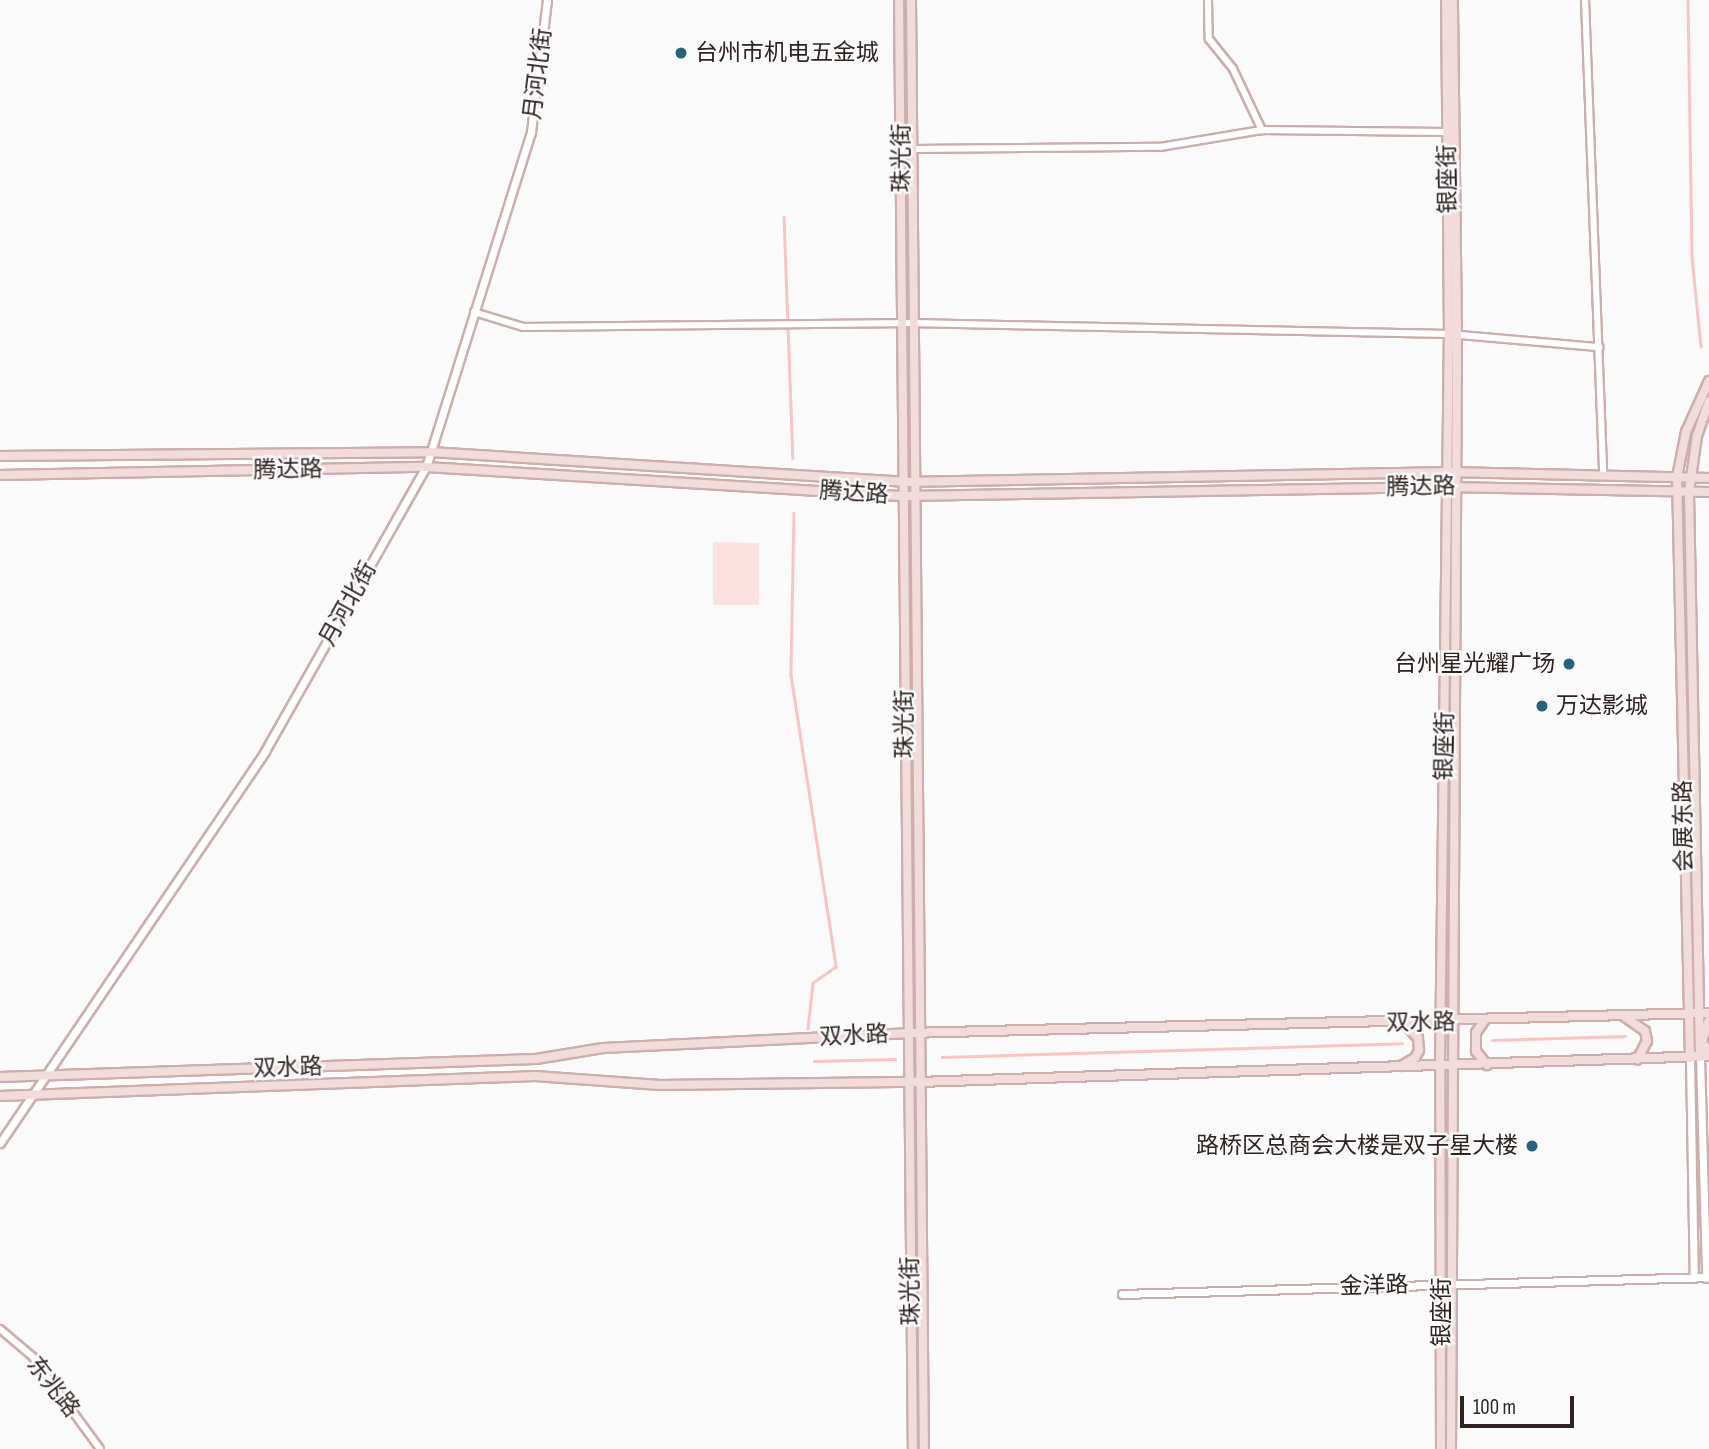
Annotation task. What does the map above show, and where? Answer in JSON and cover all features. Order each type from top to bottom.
[{"type":"main road","name":"珠光街","points":[[899,0],[903,149],[901,323],[913,1449]]},
{"type":"main road","name":"珠光街","points":[[911,0],[918,1082],[924,1449]]},
{"type":"main road","name":"银座街","points":[[1441,1449],[1455,1066],[1453,334],[1446,0]]},
{"type":"main road","points":[[1452,0],[1453,334]]},
{"type":"main road","name":"会展东路","points":[[1690,1058],[1677,477],[1686,432],[1709,381]]},
{"type":"main road","name":"会展东路","points":[[1706,1055],[1699,1013],[1689,492],[1697,436],[1709,401]]},
{"type":"main road","name":"腾达路","points":[[0,456],[430,452],[904,482],[1452,472],[1709,478]]},
{"type":"main road","name":"腾达路","points":[[0,475],[426,467],[904,496],[1452,487],[1709,492]]},
{"type":"main road","name":"银座街","points":[[1451,1449],[1440,1066],[1452,487]]},
{"type":"main road","name":"双水路","points":[[0,1077],[536,1059],[603,1048],[907,1033],[1454,1022],[1709,1013]]},
{"type":"main road","points":[[1619,1015],[1646,1031],[1647,1041],[1637,1060]]},
{"type":"main road","points":[[1706,1055],[1702,1042],[1709,1020]]},
{"type":"main road","points":[[1484,1021],[1476,1033],[1476,1051],[1487,1065]]},
{"type":"main road","points":[[1399,1068],[1415,1058],[1419,1049],[1418,1038],[1402,1023]]},
{"type":"main road","name":"双水路","points":[[0,1096],[535,1076],[660,1085],[918,1082],[1637,1060],[1706,1055]]},
{"type":"street","name":"月河北街","points":[[0,1143],[265,751],[426,467],[531,132],[547,0]]},
{"type":"street","points":[[1208,0],[1209,39],[1233,69],[1262,131]]},
{"type":"street","points":[[1585,0],[1584,70],[1603,475]]},
{"type":"street","points":[[913,149],[1160,147],[1262,131],[1447,132]]},
{"type":"street","points":[[474,312],[523,327],[912,323],[1453,334],[1599,347]]},
{"type":"street","name":"会展东路","points":[[1706,1055],[1707,1278]]},
{"type":"street","name":"会展东路","points":[[1690,1058],[1695,1278]]},
{"type":"street","name":"金洋路","points":[[1122,1294],[1707,1278]]},
{"type":"street","name":"东兆路","points":[[0,1329],[32,1356],[100,1449]]},
{"type":"shaded area","points":[[713,542],[759,543],[759,605],[713,605]]},
{"type":"waterway","points":[[1688,0],[1692,257],[1701,347]]},
{"type":"waterway","points":[[784,217],[793,458]]},
{"type":"waterway","points":[[794,513],[791,675],[836,967],[813,983],[808,1029]]},
{"type":"waterway","points":[[1492,1040],[1625,1036]]},
{"type":"waterway","points":[[942,1057],[1402,1043]]},
{"type":"waterway","points":[[814,1061],[895,1059]]},
{"type":"place","name":"台州市机电五金城","points":[[681,53]]},
{"type":"place","name":"台州星光耀广场","points":[[1569,664]]},
{"type":"place","name":"万达影城","points":[[1542,706]]},
{"type":"place","name":"路桥区总商会大楼是双子星大楼","points":[[1532,1146]]}]
